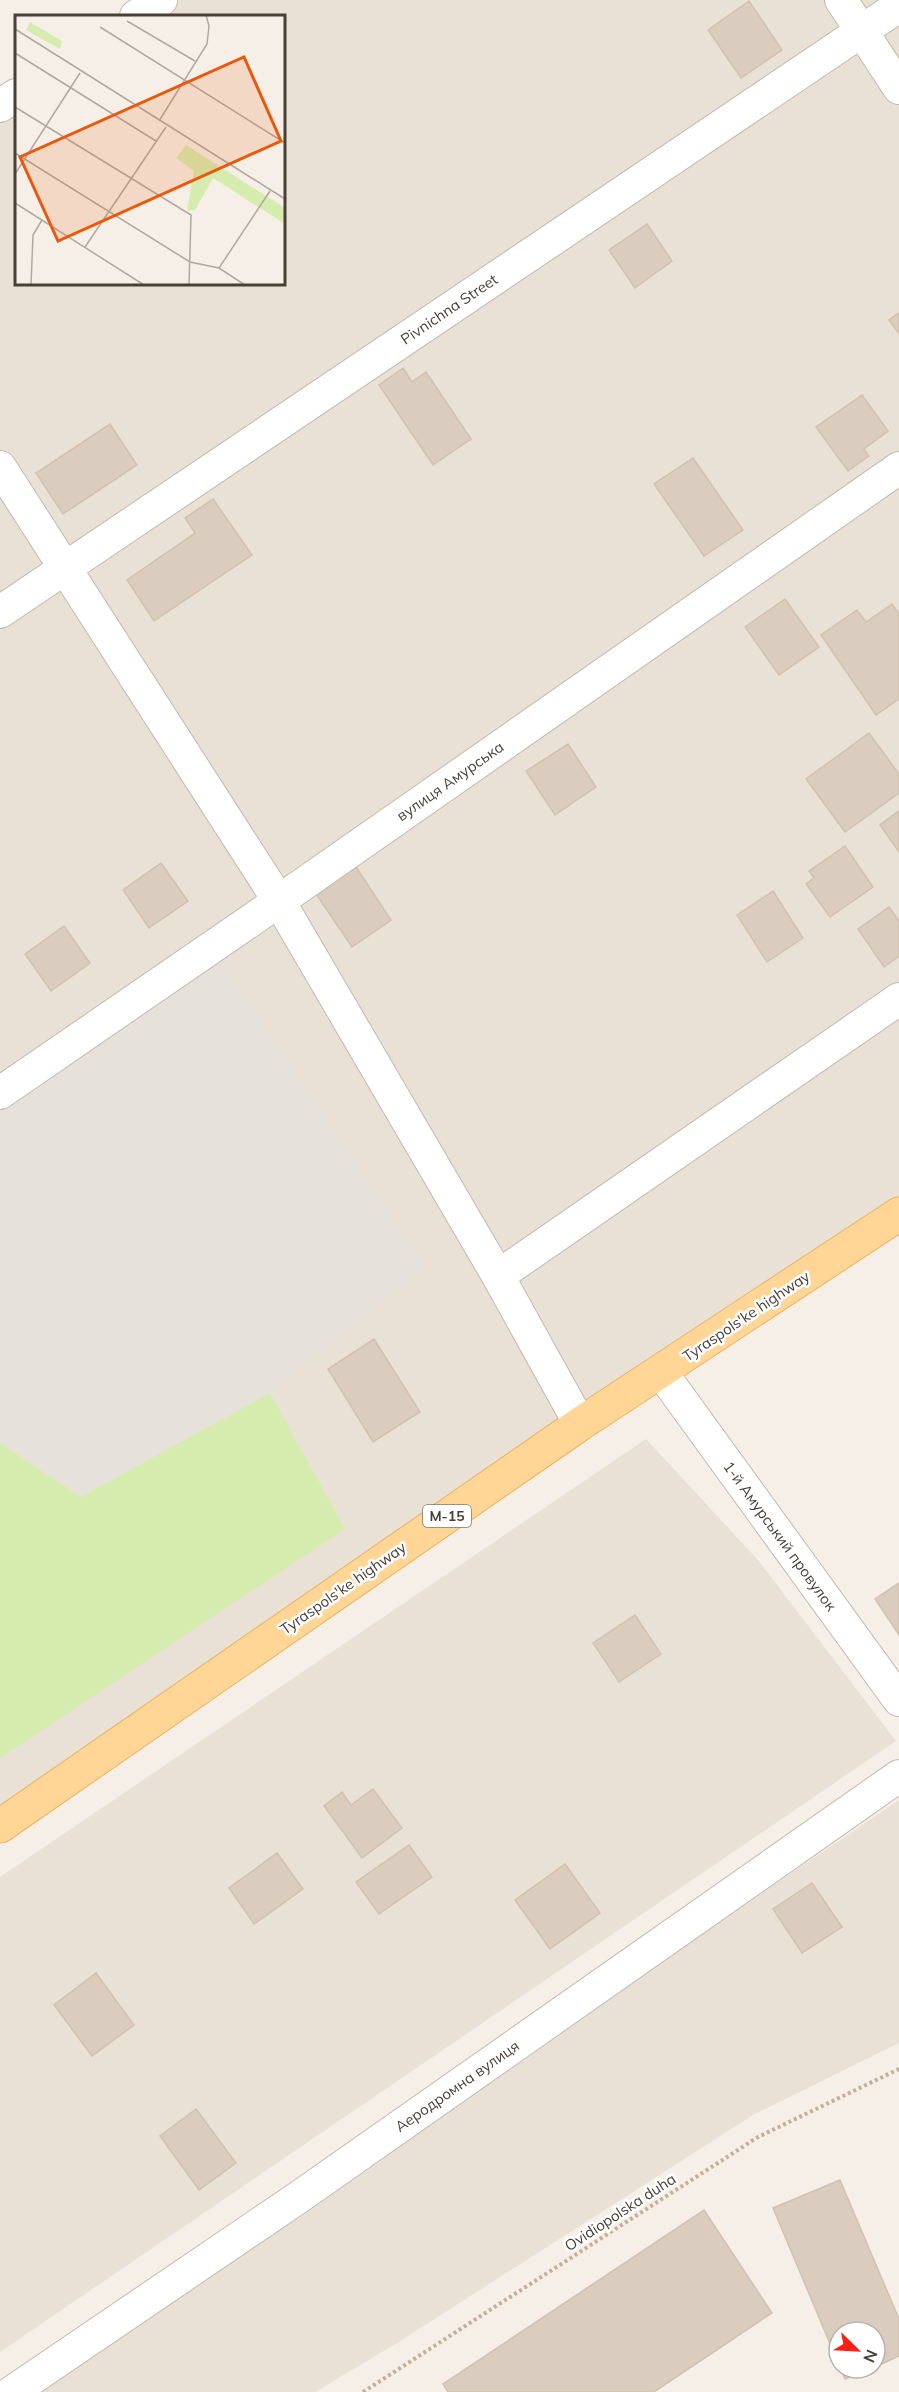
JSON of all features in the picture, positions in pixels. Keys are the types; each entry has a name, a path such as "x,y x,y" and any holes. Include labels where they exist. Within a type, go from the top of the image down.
{"main road":[{"name":"Tyraspols'ke highway","path":"0,1826 580,1424 899,1214"}],"street":[{"path":"138,15 161,0"},
{"path":"842,0 899,88"},
{"name":"Pivnichna Street","path":"0,612 899,6"},
{"path":"0,106 15,96"},
{"path":"0,467 279,901 498,1276 580,1424"},
{"name":"вулиця Амурська","path":"0,1093 899,468"},
{"path":"498,1276 899,999"},
{"name":"1-й Амурський провулок","path":"661,1372 899,1700"},
{"name":"Аеродромна вулиця","path":"12,2392 299,2197 899,1776"}],"path":[{"name":"Ovidiopolska duha","path":"363,2392 758,2137 899,2069"}],"shaded area":[{"path":"161,0 899,0 899,1214 0,1826 0,106 15,96 15,285 285,285 285,15 138,15"},
{"path":"221,959 424,1266 270,1393 81,1497 0,1443 0,1111"},
{"path":"646,1439 758,1560 896,1741 0,2352 0,1877"},
{"path":"899,1800 899,2043 753,2115 397,2343 315,2392 27,2392"}],"green space":[{"path":"270,1393 345,1529 0,1758 0,1443 81,1497"}],"building":[{"path":"749,1 782,50 741,78 708,30"},
{"path":"647,224 672,261 635,288 609,250"},
{"path":"899,313 899,334 889,320"},
{"path":"403,368 412,382 426,372 471,439 433,465 379,385"},
{"path":"862,395 888,431 864,449 869,456 848,471 816,427"},
{"path":"110,424 137,465 63,514 36,473"},
{"path":"693,458 743,530 704,556 654,484"},
{"path":"213,499 252,555 154,621 127,580 195,533 185,518"},
{"path":"785,599 819,647 779,675 745,627"},
{"path":"892,604 899,614 899,699 876,715 821,635 857,610 866,622"},
{"path":"869,733 899,774 899,793 845,832 806,779"},
{"path":"568,744 596,787 555,815 526,771"},
{"path":"899,811 899,852 880,825"},
{"path":"845,846 873,887 830,917 806,884 814,878 809,871"},
{"path":"161,863 188,901 149,928 123,890"},
{"path":"356,867 391,920 352,947 316,894"},
{"path":"773,891 803,938 767,962 737,915"},
{"path":"889,907 899,921 899,956 884,967 858,929"},
{"path":"64,926 90,963 51,991 25,954"},
{"path":"374,1339 420,1412 373,1442 328,1369"},
{"path":"899,1583 899,1635 875,1599"},
{"path":"635,1615 661,1654 619,1682 593,1643"},
{"path":"373,1789 402,1828 362,1858 324,1806 342,1792 351,1805"},
{"path":"409,1845 432,1877 379,1914 356,1882"},
{"path":"277,1853 303,1889 254,1924 229,1888"},
{"path":"565,1864 600,1913 550,1949 515,1900"},
{"path":"812,1883 842,1927 802,1953 773,1909"},
{"path":"96,1973 134,2025 92,2056 54,2005"},
{"path":"196,2109 236,2163 199,2190 160,2136"},
{"path":"840,2180 899,2319 899,2356 887,2362 887,2320 827,2320 827,2336 773,2208"},
{"path":"704,2210 772,2313 654,2392 448,2392 443,2384"}]}
